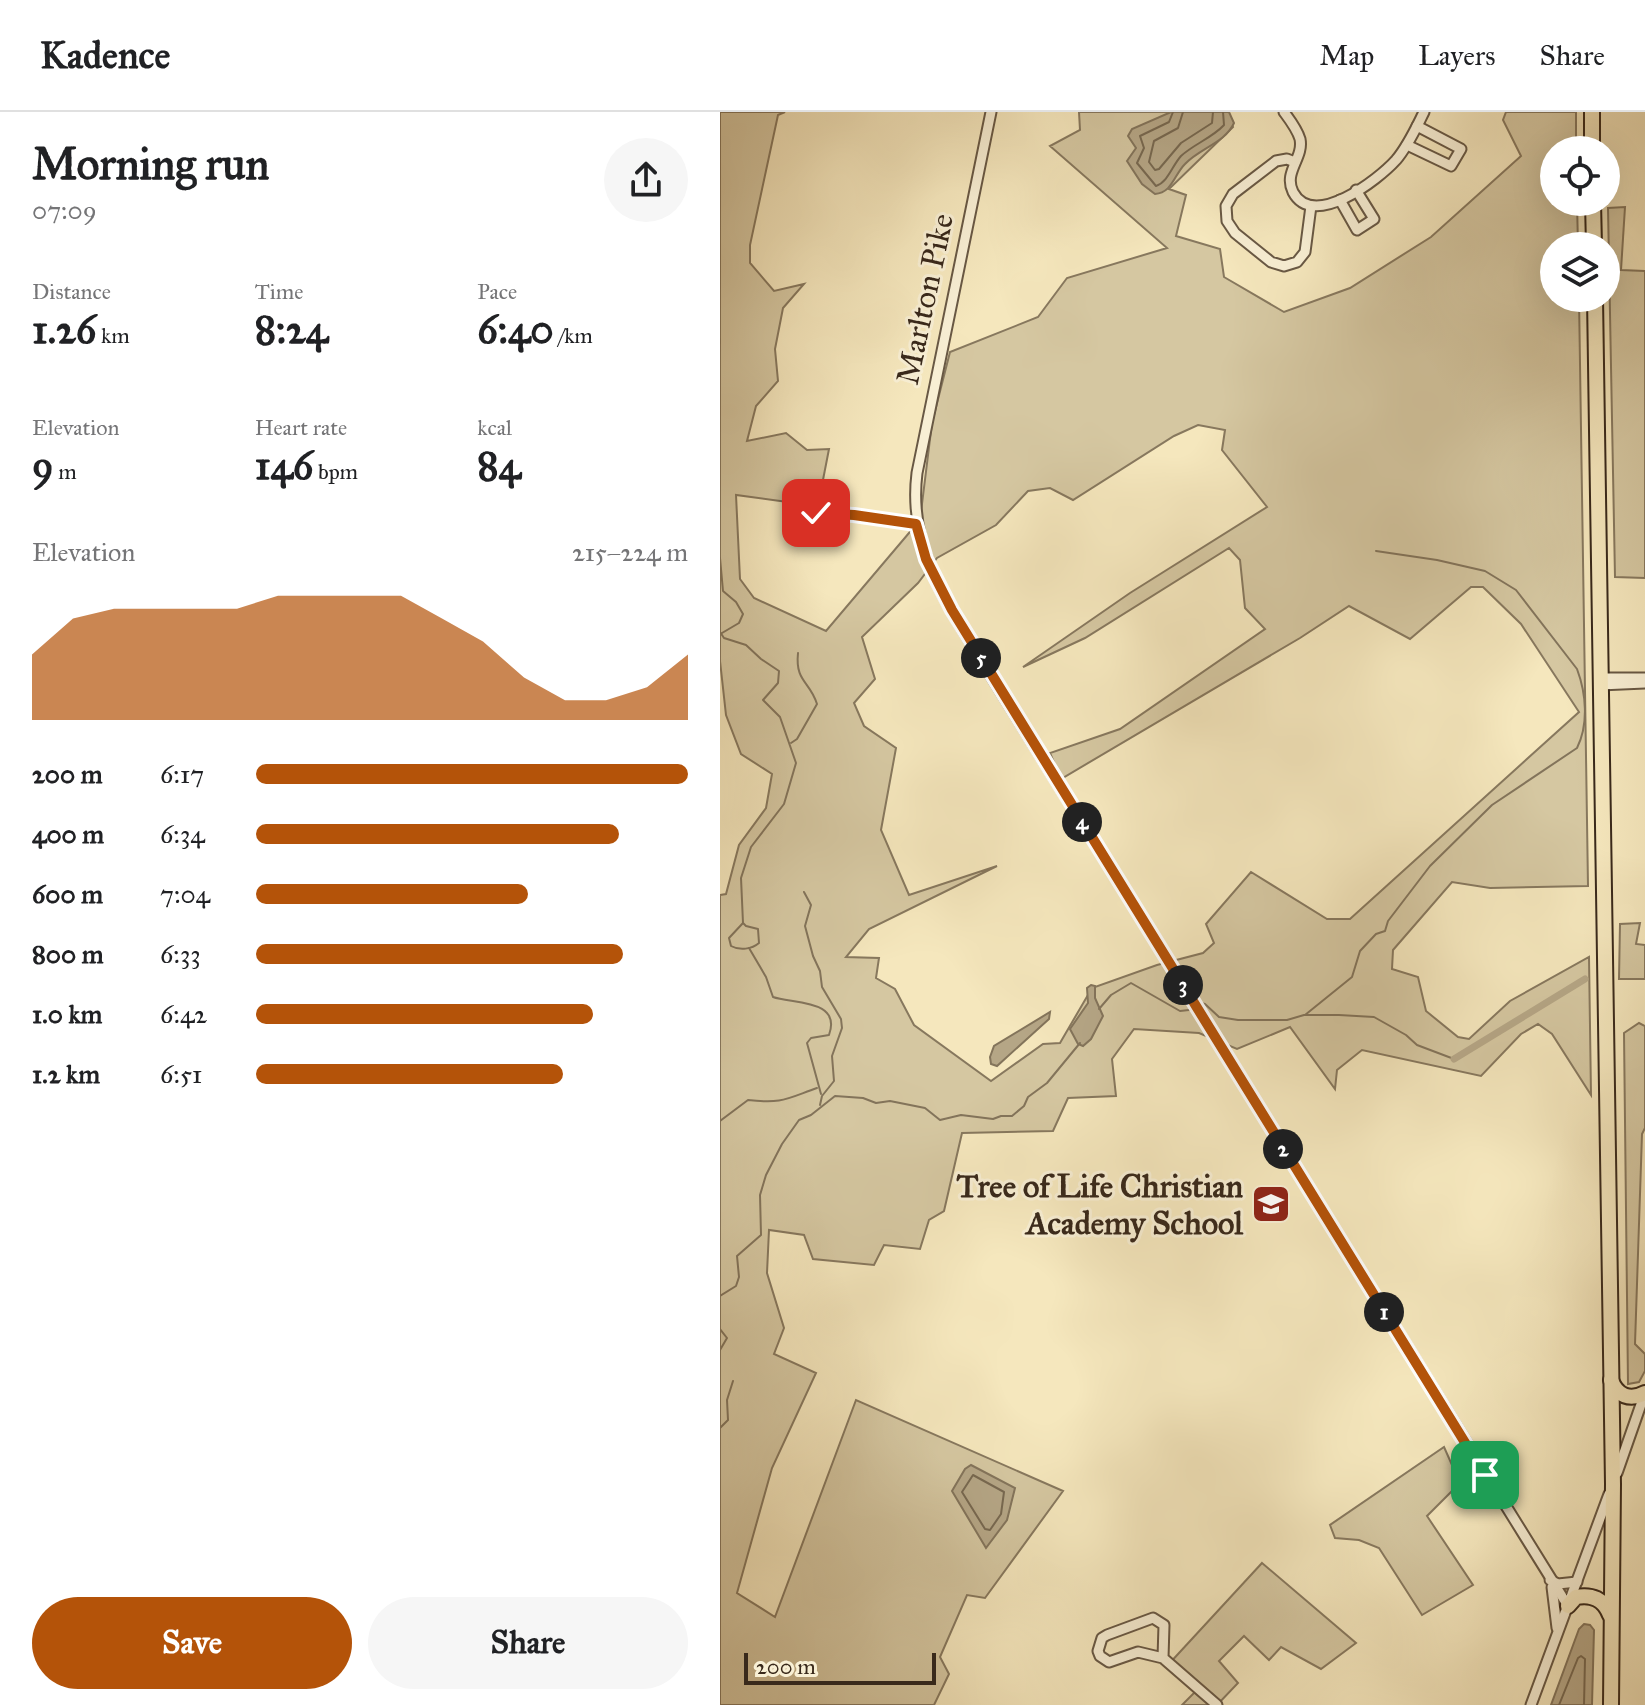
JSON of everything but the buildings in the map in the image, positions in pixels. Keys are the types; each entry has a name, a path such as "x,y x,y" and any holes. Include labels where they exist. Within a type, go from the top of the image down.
{"highway":[{"path":"1592,112 1592,136"},
{"path":"1595,312 1613,1484 1611,1705"},
{"path":"1611,1380 1624,1396 1645,1393"},
{"path":"1568,1606 1576,1597 1592,1596 1605,1605 1611,1619"}],"street":[{"name":"Marlton Pike","path":"991,112 913,497 916,524 926,559 952,610 1568,1606"},
{"path":"1284,112 1300,137 1299,152 1290,177 1293,191 1301,202 1311,206 1328,206 1340,200 1392,164 1407,145 1424,112"},
{"path":"1407,145 1451,166 1461,149 1417,126"},
{"path":"1295,162 1276,161 1233,194 1226,206 1227,221 1235,233 1271,262 1291,265 1305,252 1311,206"},
{"path":"1340,200 1357,230 1374,219 1356,190"},
{"path":"791,512 854,515 916,524"},
{"path":"1600,681 1645,680"},
{"path":"1531,1705 1641,1412 1645,1393"},
{"path":"1550,1580 1558,1584 1577,1582"},
{"path":"1550,1580 1557,1608 1556,1637"},
{"path":"1163,1658 1164,1625 1153,1618 1107,1635 1102,1638 1098,1651 1109,1662 1138,1652 1163,1658 1217,1705"}],"shaded area":[{"path":"720,112 785,112 778,115 750,245 750,263 774,291 804,284 783,308 775,349 778,381 756,406 747,441 786,433 807,450 829,449 822,485 831,508 736,495 740,579 754,598 826,631 920,520 932,423 950,352 1038,317 1067,278 1167,248 1050,146 1080,130 1079,112 1226,112 1233,127 1169,189 1186,195 1176,236 1220,249 1224,277 1284,312 1350,288 1431,237 1521,156 1503,120 1506,112 1576,112 1576,136 1540,136 1540,216 1577,216 1578,232 1540,232 1540,312 1579,312 1588,886 1490,888 1452,882 1393,950 1392,969 1418,977 1426,1011 1458,1037 1469,1039 1510,1001 1589,957 1591,1095 1552,1034 1538,1024 1521,1034 1481,1076 1362,1050 1337,1070 1335,1089 1290,1027 1237,1049 1199,1033 1134,1029 1112,1059 1116,1096 1068,1098 1053,1131 962,1133 944,1211 929,1220 920,1249 884,1245 874,1265 813,1259 804,1235 769,1230 767,1273 784,1328 774,1354 816,1373 772,1468 737,1593 775,1617 856,1400 1063,1491 985,1598 967,1595 940,1657 949,1674 934,1705 720,1705 720,895 726,894 739,845 766,808 772,774 741,754 726,715 720,661","holes":["1198,425 1225,430 1222,450 1267,507 1130,593 1023,667 1085,638 1229,548 1240,560 1245,608 1265,629 1120,729 1050,753 1061,779 1349,606 1410,639 1471,587 1483,587 1521,624 1579,712 1350,919 1327,919 1251,872 1206,924 1214,943 1203,953 1092,988 1060,1043 1043,1044 991,1081 914,1025 895,989 876,978 879,958 846,957 869,929 997,866 909,895 881,830 896,748 864,726 854,703 875,679 862,637 918,583 937,558 996,525 1028,491 1050,488 1073,500 1174,436"]},
{"path":"1620,207 1625,207 1621,270 1645,271 1645,578 1615,577 1610,312 1620,312 1620,232 1608,232 1608,216 1620,216"},
{"path":"1640,923 1636,944 1645,945 1645,979 1619,979 1620,924"},
{"path":"1639,1023 1645,1026 1645,1128 1642,1134 1635,1344 1645,1354 1645,1371 1639,1382 1628,1384 1624,1033"},
{"path":"1444,1447 1460,1483 1427,1516 1473,1585 1422,1615 1379,1548 1359,1540 1335,1538 1330,1525"},
{"path":"1262,1563 1356,1643 1321,1669 1281,1647 1269,1660 1244,1636 1219,1661 1238,1683 1217,1705 1182,1705 1195,1692 1167,1666"}],"water":[{"path":"1171,112 1229,112 1234,123 1225,136 1185,164 1165,190 1155,194 1142,184 1127,161 1136,148 1128,136 1132,129"},
{"path":"1095,986 1095,998 1103,1016 1091,1039 1083,1046 1078,1044 1070,1029 1088,1003 1087,988"},
{"path":"1050,1012 1049,1019 997,1066 991,1064 994,1046"},
{"path":"971,1465 1015,1488 1007,1520 986,1548 952,1491 965,1469"},
{"path":"1584,1624 1594,1630 1592,1705 1551,1705 1579,1629"}],"waterway":[{"path":"1305,1015 1352,977 1360,951 1376,934 1385,931 1388,921 1430,866 1492,805 1577,748 1585,719 1577,669 1516,590 1485,571 1376,551"},
{"path":"720,558 723,591 736,602 743,614 739,623 722,633"},
{"path":"720,632 724,638 746,645 779,671 778,683 763,700 780,717 796,763 784,804 751,847 741,878 743,923"},
{"path":"791,743 797,739 817,704 801,676 798,653"},
{"path":"804,892 811,905 805,926 813,956 820,971 822,987 841,1019 842,1028 832,1056 834,1081 822,1096 820,1105"},
{"path":"743,923 758,929 759,943 746,949 734,948 729,938 743,923"},
{"path":"749,948 766,977 773,997 813,1005 828,1015 831,1023 829,1035 811,1038 807,1043 821,1094"},
{"path":"1454,1059 1585,979"},
{"path":"1099,1009 1111,995 1131,983 1180,1011 1189,1010"},
{"path":"1201,1003 1219,1017 1238,1020 1287,1020 1304,1015 1374,1017 1417,1045 1454,1059"},
{"path":"720,1296 736,1286 739,1277 737,1256 761,1235 760,1195 766,1175 799,1120 811,1115 835,1096 925,1108 940,1120 961,1115 993,1119 1012,1116 1024,1106 1028,1097 1047,1083 1080,1043"},
{"path":"720,1121 748,1100 777,1101 817,1088"},
{"path":"720,1329 727,1338 720,1350"},
{"path":"720,1428 728,1420 727,1400 733,1381"}],"place":[{"name":"Tree of Life Christian Academy School","path":"1271,1204"}],"route":[{"path":"816,513 916,524 926,559 952,610 1485,1475"}]}
